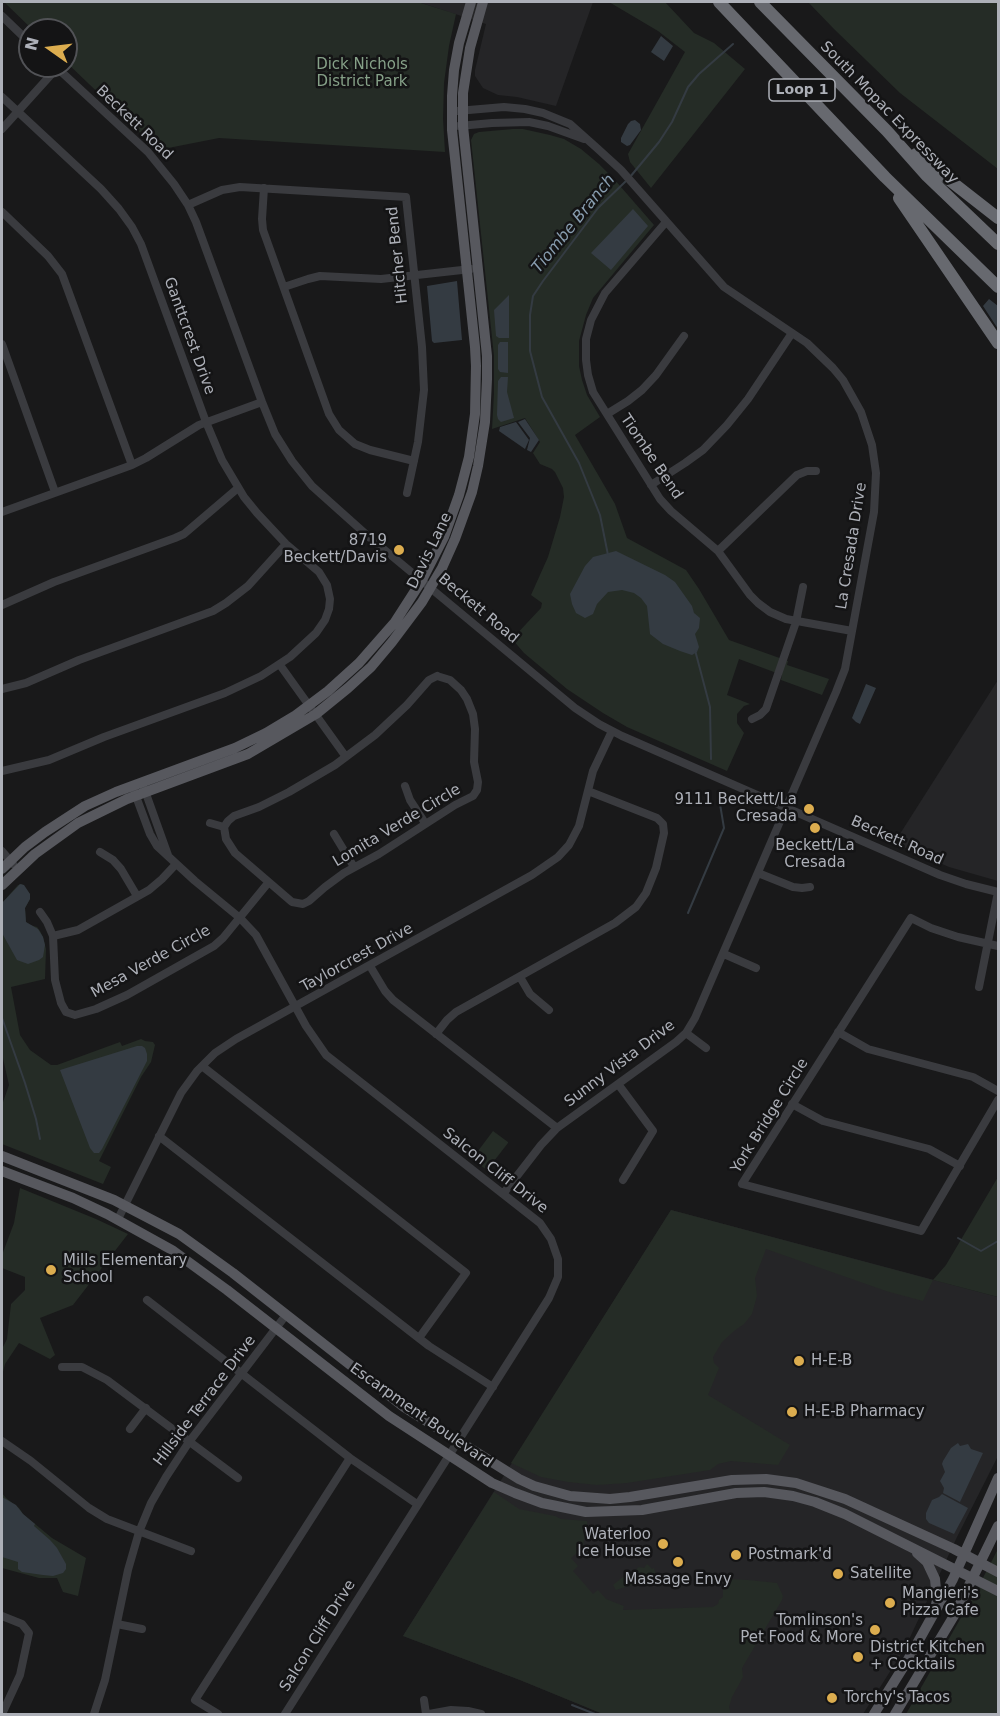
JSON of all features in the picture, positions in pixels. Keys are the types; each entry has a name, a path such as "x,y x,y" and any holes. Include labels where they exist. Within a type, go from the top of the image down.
{"highway":[{"name":"Loop 1","path":"719,2 885,177 999,287"},
{"name":"South Mopac Expressway","path":"760,2 887,131 927,176 999,244"},
{"path":"887,131 999,218"},
{"path":"885,177 999,343"}],"main road":[{"name":"Davis Lane","path":"139,789 245,743 276,727 309,705 340,681 377,643 442,568 465,513 478,466 483,441 488,379 487,356 472,269 457,126 457,111 463,93 480,2"},
{"name":"Davis Lane","path":"2,885 32,842 66,818 105,796 139,789 215,767 248,754 316,714 371,667 411,618 427,584"},
{"name":"Davis Lane","path":"2,869 14,865"},
{"name":"Escarpment Boulevard","path":"2,1156 125,1205 187,1239 382,1390 519,1479 550,1491 587,1498 610,1499 732,1480 766,1479 801,1484 845,1499 999,1572"},
{"name":"Escarpment Boulevard","path":"2,1171 73,1198 118,1219 172,1250 389,1416 492,1483 528,1499 586,1512 642,1510 736,1492 764,1492 798,1497 829,1507 999,1591"},
{"path":"874,1714 958,1570 999,1478"},
{"path":"798,1497 801,1484"},
{"path":"652,1494 654,1507"},
{"path":"895,1714 950,1623 999,1526"},
{"path":"910,1546 927,1562 935,1579 937,1600 933,1616"}],"street":[{"path":"2,16 18,31"},
{"path":"2,129 46,78"},
{"name":"Beckett Road","path":"68,78 148,152 188,204 262,402 282,446 312,486 369,537 575,708 612,731 949,878 998,892"},
{"name":"Ganttcrest Drive","path":"2,97 110,199 132,227 144,251 206,423 222,460 238,488 257,513 286,544 319,572 327,585 330,599 327,614 321,626 280,665"},
{"name":"La Cresada Drive","path":"457,111 504,107 536,112 570,124 621,170 724,287 823,357 843,380 861,412 872,445 876,473 875,500 852,632 844,669 836,692 787,807"},
{"name":"La Cresada Drive","path":"457,126 529,122 557,129 590,142"},
{"name":"Hitcher Bend","path":"188,204 230,188 406,197 424,379 421,423 407,493"},
{"path":"264,188 263,230 329,414 349,439 362,447 414,461"},
{"path":"2,212 48,256 62,274 132,465"},
{"path":"2,228 9,219"},
{"name":"Tiombe Bend","path":"666,222 605,294 591,320 586,347 588,375 594,392 660,499 718,551 758,603 775,615 796,622 852,632"},
{"path":"284,287 320,276 381,279 472,269"},
{"path":"651,485 694,456 728,425 792,333"},
{"path":"607,414 642,390 656,375 684,336"},
{"path":"2,344 56,492"},
{"path":"2,512 132,465 188,431 262,402"},
{"path":"718,551 797,475 816,471"},
{"path":"2,605 54,582 184,534 238,488"},
{"path":"2,689 18,686 79,660 213,611 248,586 286,544"},
{"path":"752,719 766,709 796,622 803,587"},
{"path":"2,771 49,760 104,737 225,693 280,665 346,757"},
{"name":"Lomita Verde Circle","path":"439,676 450,680 465,695 473,714 474,762 478,787 473,796 425,824 331,882 303,904 292,902 235,854 226,839 224,827 234,816 289,792 346,757 395,717 432,678 439,676"},
{"name":"Taylorcrest Drive","path":"118,1219 181,1092 202,1066 222,1048 553,862 564,852 576,834 596,764 612,731"},
{"path":"405,786 410,800 425,824"},
{"name":"Salcon Cliff Drive","path":"139,789 154,841 176,864 240,918 256,935 313,1037 326,1055 545,1228 556,1250 558,1270 556,1283 549,1298 285,1714"},
{"path":"436,1034 456,1012 623,918 641,901 652,880 664,833 662,821 588,791"},
{"name":"Sunny Vista Drive","path":"503,1194 557,1128 686,1033 698,1014 787,807"},
{"path":"210,823 224,827"},
{"path":"334,834 354,867"},
{"path":"2,850 14,865"},
{"path":"100,852 121,869 138,896"},
{"path":"40,912 53,936 78,930 153,888 176,864"},
{"path":"758,873 793,887 810,887"},
{"name":"Mesa Verde Circle","path":"53,936 55,980 58,993 64,1011 75,1015 96,1009 127,995 209,949 223,938 268,883"},
{"path":"980,987 998,892"},
{"name":"York Bridge Circle","path":"999,946 945,933 911,918 742,1184 921,1231 999,1100"},
{"path":"724,954 756,968"},
{"path":"370,966 393,1000 557,1128"},
{"path":"520,977 530,994 549,1010"},
{"path":"838,1032 868,1049 973,1077 999,1091"},
{"path":"686,1033 706,1048"},
{"path":"202,1066 466,1273 419,1338"},
{"path":"618,1084 653,1131 623,1180"},
{"path":"792,1104 823,1121 928,1149 960,1166"},
{"path":"159,1136 419,1338 492,1387"},
{"path":"147,1300 350,1458 417,1504"},
{"name":"Hillside Terrace Drive","path":"94,1714 105,1680 128,1570 139,1532 151,1503 165,1477 189,1442 286,1315"},
{"path":"62,1367 82,1367 107,1380 238,1478"},
{"path":"130,1429 146,1408"},
{"path":"2,1441 97,1513 116,1523 191,1551"},
{"path":"218,1714 195,1700 350,1458"},
{"path":"2,1616 22,1624 28,1633 20,1675 2,1714"},
{"path":"117,1624 142,1629"},
{"path":"424,1700 428,1714 452,1710 481,1714"}],"shaded area":[{"path":"418,2 593,2 556,106 498,95 483,88 475,76 475,70 486,24"},
{"path":"661,36 673,46 664,61 651,52"},
{"path":"635,120 640,124 641,130 627,146 621,142 621,138 628,124"},
{"path":"633,209 648,226 611,270 591,253"},
{"path":"457,281 462,340 434,343 427,286"},
{"path":"509,295 509,338 499,338 496,336 494,310"},
{"path":"989,299 998,306 998,329 983,306"},
{"path":"500,342 508,342 508,373 500,372 498,369"},
{"path":"501,377 508,377 507,392 514,418 501,422 497,415 498,381"},
{"path":"525,419 539,440 531,452 527,450 530,438 518,422"},
{"path":"516,422 529,440 525,449 499,431 500,427"},
{"path":"616,551 675,582 692,606 694,613 700,618 699,628 695,634 699,647 697,652 692,655 680,651 663,644 650,634 647,606 634,593 622,590 608,592 597,604 593,614 585,618 576,613 570,594 585,566 593,557"},
{"path":"998,680 998,881 949,867 897,844 898,837"},
{"path":"866,684 876,688 860,724 852,718"},
{"path":"20,884 24,885 30,894 25,908 26,922 38,929 45,945 43,957 28,964 17,960 2,933 2,903"},
{"path":"137,1046 145,1048 147,1061 102,1149 99,1153 94,1153 90,1148 60,1070"},
{"path":"671,1210 998,1297 998,1456 905,1648 863,1714 603,1714 403,1636"},
{"path":"958,1443 960,1446 968,1444 971,1449 983,1453 960,1502 943,1493 944,1488 940,1481 945,1472 943,1461 951,1448"},
{"path":"942,1494 968,1508 954,1534 929,1523 926,1519 926,1513 932,1500"},
{"path":"2,1497 16,1505 57,1548 66,1564 63,1573 53,1576 22,1572 18,1569 18,1562 2,1557"}],"green space":[{"name":"Dick Nichols District Park","path":"4,2 418,2 456,14 444,83 445,152 219,138 158,150 78,73 78,18 21,18"},
{"path":"609,2 665,2 694,33 714,43 745,69 651,188 630,162 628,154 685,52 658,31"},
{"path":"808,2 998,2 998,169 900,93"},
{"path":"523,129 564,139 581,149 614,179 654,225 593,298 579,341 579,366 582,380 587,395 600,417 575,435 615,504 627,538 686,570 729,640 788,661 787,665 829,679 822,695 781,680 782,675 739,659 727,695 750,704 744,706 737,714 737,723 744,733 727,771 627,727 603,713 567,689 524,653 512,639 541,608 542,603 531,595 548,557 564,497 563,488 555,472 540,464 533,453 540,442 525,418 492,429 494,356 471,140 474,134 479,132"},
{"path":"22,884 30,894 25,908 26,922 40,931 46,949 45,979 11,987 20,1035 30,1050 51,1065 57,1065 120,1042 122,1046 141,1039 153,1042 155,1045 151,1062 141,1077 99,1161 111,1167 103,1184 2,1144 2,1105 9,1085 2,1054 2,903 18,885"},
{"path":"493,1131 508,1143 487,1170 472,1159"},
{"path":"998,1177 998,1297 933,1280 946,1265"},
{"name":"Mills Elementary School","path":"20,1188 128,1234 73,1305 40,1318 55,1355 50,1359 19,1343 5,1364 2,1376 2,1349 7,1339 11,1304 25,1290 25,1277 2,1268 2,1255 14,1223"},
{"path":"671,1210 933,1280 923,1301 886,1291 766,1249 755,1278 757,1296 752,1314 744,1324 722,1342 713,1357 714,1363 719,1368 708,1395 790,1445 778,1465 731,1461 718,1464 710,1470 627,1483 597,1485 541,1477 511,1463"},
{"path":"494,1492 519,1509 561,1519 587,1521 588,1532 583,1547 571,1558 578,1566 573,1571 593,1594 598,1590 606,1599 624,1606 623,1610 713,1607 723,1597 723,1581 726,1579 777,1583 783,1596 782,1600 742,1668 743,1677 729,1707 731,1714 603,1714 403,1636"},
{"path":"2,1493 52,1538 86,1558 78,1596 63,1592 57,1578 39,1578 2,1568"},
{"path":"998,1549 998,1714 906,1714 975,1593"},
{"path":"647,1564 652,1569 654,1568 658,1583 631,1585 616,1590 613,1585 629,1572 639,1567 644,1568"}],"waterway":[{"name":"Tiombe Branch","path":"630,177 659,142 672,122 688,87 733,44"},
{"name":"Tiombe Branch","path":"608,555 600,515 579,463 542,397 530,351 530,315 533,296 543,281 598,208 626,181"},
{"name":"Tiombe Branch","path":"695,650 710,707 711,759"},
{"name":"Tiombe Branch","path":"688,913 724,828 718,792"},
{"path":"2,1018 25,1083 40,1139"},
{"path":"958,1238 981,1251 998,1241"},
{"path":"572,1705 595,1714"}],"place":[{"name":"8719 Beckett/Davis","path":"399,550"},
{"name":"9111 Beckett/La Cresada","path":"809,809"},
{"name":"Beckett/La Cresada","path":"815,828"},
{"name":"Mills Elementary School","path":"51,1270"},
{"name":"H-E-B","path":"799,1361"},
{"name":"H-E-B Pharmacy","path":"792,1412"},
{"name":"Waterloo Ice House","path":"663,1544"},
{"name":"Postmark'd","path":"736,1555"},
{"name":"Massage Envy","path":"678,1562"},
{"name":"Satellite","path":"838,1574"},
{"name":"Mangieri's Pizza Cafe","path":"890,1603"},
{"name":"Tomlinson's Pet Food & More","path":"875,1630"},
{"name":"District Kitchen + Cocktails","path":"858,1657"},
{"name":"Torchy's Tacos","path":"832,1698"}]}
